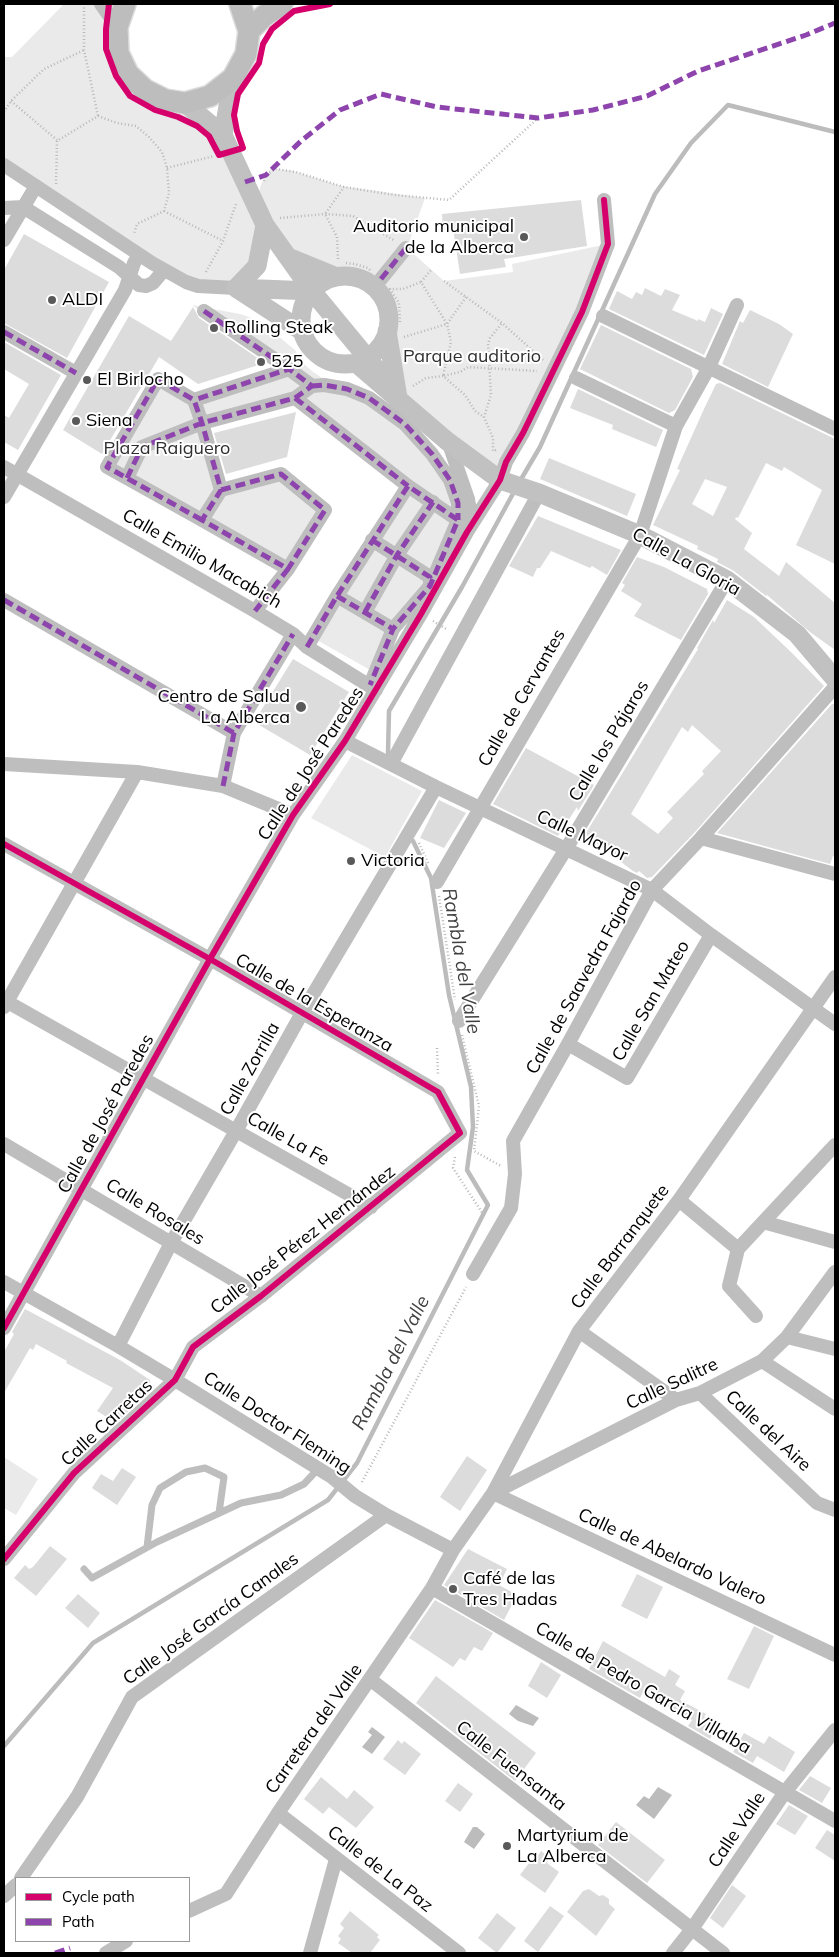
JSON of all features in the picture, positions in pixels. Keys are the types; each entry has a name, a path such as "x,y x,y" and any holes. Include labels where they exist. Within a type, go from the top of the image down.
{"main road":[{"path":"124,4 117,27 118,53 128,74 144,90 165,100 185,103 210,96 233,78"},
{"path":"219,146 233,78 246,54 249,31 240,4"},
{"path":"249,31 264,16 282,4"},
{"path":"185,103 219,146"},
{"name":"Calle La Gloria","path":"219,146 253,184 288,257 312,291 362,360 398,398 447,440 500,480 539,493 640,535 728,580 797,634 835,679"},
{"path":"236,288 257,266 272,221"},
{"path":"288,257 337,270 367,282 378,292 384,301 388,316 396,333 398,398"},
{"path":"337,270 312,291 305,301 301,316 302,331 313,351 326,360 340,364 362,360 396,333"},
{"path":"236,288 312,291"},
{"path":"236,288 302,331"}],"street":[{"path":"101,4 117,27"},
{"path":"4,165 134,251 186,282 198,286 236,288"},
{"path":"4,240 36,186"},
{"name":"Calle de José Paredes","path":"4,1328 293,814 345,741 373,688 421,614 462,526 500,480 506,462 523,433 582,312 608,244 604,200"},
{"path":"4,208 23,207 119,267 139,285 146,286 157,280 164,270"},
{"path":"381,280 406,248"},
{"path":"4,497 125,290 134,263 134,251"},
{"name":"Calle de Cervantes","path":"437,882 640,535 676,426 708,369 737,304"},
{"path":"204,311 312,386"},
{"path":"603,316 835,430"},
{"path":"4,332 76,373"},
{"path":"194,400 289,369"},
{"path":"576,378 676,426"},
{"path":"220,490 194,400 158,379 107,467 288,569"},
{"path":"127,478 142,447 202,423 295,398 312,386 324,385 347,389 369,398 406,424 432,454 450,480 458,503 462,526"},
{"path":"295,398 462,526"},
{"path":"373,688 393,629 430,586 470,511 468,499 447,440"},
{"name":"Calle Emilio Macabich","path":"4,467 255,611 293,634 307,647 373,688"},
{"path":"202,520 220,490 281,474 324,510 288,569 255,611"},
{"path":"307,647 372,540 408,486"},
{"path":"391,764 539,493"},
{"path":"365,612 397,555 432,502"},
{"path":"372,540 430,577 430,586"},
{"name":"Calle los Pájaros","path":"459,1021 566,849 728,580"},
{"path":"337,596 393,629"},
{"path":"4,600 234,734"},
{"path":"223,786 234,734 293,634"},
{"name":"Calle de Saavedra Fajardo","path":"473,1274 511,1208 516,1174 513,1141 652,890 701,838 835,687"},
{"name":"Calle Mayor","path":"345,741 479,808 652,890 711,936 835,1024"},
{"path":"4,764 137,772 223,786 293,814"},
{"path":"5,1003 137,772"},
{"name":"Calle Zorrilla","path":"118,1346 171,1243 302,1014 436,787"},
{"path":"701,838 835,874"},
{"name":"Calle de la Esperanza","path":"4,844 210,959 438,1092"},
{"name":"Calle San Mateo","path":"568,1044 627,1078 711,936"},
{"name":"Calle Barranquete","path":"453,1550 494,1493 579,1331 680,1200 835,977"},
{"name":"Calle La Fe","path":"5,1003 143,1078 371,1207"},
{"path":"438,1092 460,1133"},
{"name":"Calle José Pérez Hernández","path":"175,1380 193,1347 260,1296 460,1133"},
{"name":"Calle Rosales","path":"4,1144 260,1296"},
{"path":"756,1316 729,1286 738,1249 835,1145"},
{"path":"680,1200 738,1249"},
{"path":"763,1222 835,1242"},
{"name":"Calle Salitre","path":"494,1493 676,1400 700,1393 762,1361 787,1337 835,1272"},
{"name":"Calle Doctor Fleming","path":"4,1282 175,1380 332,1477 355,1496 386,1515 453,1550"},
{"path":"579,1331 676,1400"},
{"path":"787,1337 835,1349"},
{"path":"762,1361 835,1408"},
{"name":"Calle Carretas","path":"4,1559 74,1473 175,1380"},
{"name":"Calle del Aire","path":"700,1393 817,1503 835,1510"},
{"name":"Calle de Abelardo Valero","path":"494,1493 835,1655"},
{"name":"Calle José García Canales","path":"22,1877 77,1797 132,1698 386,1515"},
{"name":"Carretera del Valle","path":"190,1911 226,1894 278,1813 371,1680 432,1588 453,1550"},
{"name":"Calle de Pedro Garcia Villalba","path":"432,1588 835,1821"},
{"name":"Calle Fuensanta","path":"371,1680 723,1953"},
{"name":"Calle Valle","path":"673,1953 692,1929 785,1792 835,1730"},
{"name":"Calle de La Paz","path":"278,1813 458,1953"},
{"path":"310,1953 336,1859"},
{"path":"4,1896 15,1886"},
{"path":"106,1953 124,1942"}],"lane":[{"path":"147,1547 152,1505 160,1488 186,1472 205,1468 224,1477 219,1514"},
{"path":"84,1569 92,1578 147,1547 241,1503 282,1495 304,1484 318,1469"}],"path":[{"path":"84,4 84,50 98,116"},
{"path":"4,112 11,101 44,69 84,50"},
{"path":"11,101 57,141 58,180 51,196"},
{"path":"57,141 98,116"},
{"path":"98,116 117,123 136,126 162,152 167,168 169,193 164,211 138,224 134,251"},
{"path":"198,286 253,184 276,169 296,172 344,187 395,195 449,200 538,118"},
{"path":"167,168 219,146"},
{"path":"325,214 344,187"},
{"path":"164,211 223,241"},
{"path":"325,214 337,237 337,270"},
{"path":"272,221 325,214 353,216 406,248"},
{"path":"431,270 421,282 403,289 390,289 399,303 396,333 447,324 466,297"},
{"path":"444,281 502,323 544,361 542,366"},
{"path":"421,282 447,324 450,342 442,376"},
{"path":"484,417 491,395 487,357 490,338 502,323"},
{"path":"409,382 413,386 426,378 460,372 468,367 540,371 536,379"},
{"path":"442,376 465,395 475,411 484,417 493,438 493,451"},
{"path":"486,450 493,451 498,449"},
{"path":"433,621 452,632"},
{"path":"437,1048 438,1092"},
{"path":"460,1133 453,1168 483,1214"},
{"path":"355,1496 473,1274"}],"green space":[{"name":"Parque auditorio","path":"64,4 101,4 128,74 223,135 256,205 261,184 271,168 293,171 341,186 425,198 407,248 444,281 513,272 512,264 608,244 500,480 398,398 387,331 388,316 384,301 378,292 367,282 352,277 337,277 288,257 265,225 257,266 236,288 198,286 4,165 4,57 12,57"},
{"name":"Plaza Raiguero","path":"192,305 240,314 260,321 295,350 303,363 313,372 327,381 372,394 454,478 461,539 372,671 315,639 404,489 293,404 208,428 226,487 282,473 327,508 290,572 105,467 158,373 196,397 282,369"},
{"path":"352,755 422,791 385,857 311,818"},
{"path":"4,1457 38,1479 16,1515 4,1508"}],"shaded area":[{"path":"516,1705 539,1718 533,1726 518,1721 509,1714"},
{"path":"372,1727 385,1737 372,1754 362,1747 372,1735 368,1732"},
{"path":"658,1787 672,1795 654,1819 636,1805 644,1796 649,1799"},
{"path":"473,1827 477,1827 485,1834 474,1849 464,1842"}],"building":[{"name":"Auditorio municipal de la Alberca","path":"581,200 587,246 504,259 506,267 460,274 453,228 443,230 442,214"},
{"name":"ALDI","path":"24,234 109,282 67,358 4,323 4,270"},
{"path":"645,288 661,296 665,289 680,295 672,310 698,321 698,319 705,322 711,308 723,314 704,355 609,309 617,291 632,299 636,292 642,295"},
{"path":"193,307 199,318 265,363 198,384 159,357 102,454 63,430 129,316 171,341"},
{"path":"750,310 779,324 793,334 768,387 722,364 740,321 743,323"},
{"path":"601,325 691,369 693,377 675,410 669,413 580,369"},
{"path":"4,342 61,375 18,450 4,442 4,415 9,418 29,384 4,369"},
{"path":"720,383 835,439 835,564 796,545 822,490 784,467 782,471 766,463 738,518 736,517 735,519 752,533 744,549 779,576 786,562 835,603 835,650 810,632 767,595 734,571 717,562 718,559 697,549 698,546 653,525 680,470 677,469 716,384","holes":["705,479 727,487 713,516 692,504"]},
{"path":"578,389 663,430 656,447 612,429 613,425 570,408"},
{"path":"296,412 287,457 226,474 214,433"},
{"path":"549,458 636,494 627,516 540,479"},
{"path":"538,516 621,550 607,575 592,566 590,568 551,551 540,568 537,568 533,577 509,566"},
{"path":"637,557 664,567 707,589 708,594 681,640 634,616 642,604 621,591 625,585 622,583"},
{"path":"727,600 754,617 824,686 695,832 652,877 647,878 639,871 637,873 633,871 587,836 586,833 698,649 713,620 714,623","holes":["692,725 721,751 702,771 704,774 667,812 673,818 658,834 631,814 682,727 688,732"]},
{"name":"Centro de Salud La Alberca","path":"293,659 349,692 310,755 254,722"},
{"path":"832,704 835,704 835,855 830,864 717,833"},
{"path":"526,748 594,785 578,811 577,807 558,836 493,804"},
{"path":"439,800 466,813 444,848 420,838"},
{"path":"25,1309 120,1360 150,1380 151,1390 116,1423 97,1411 113,1388 66,1363 67,1361 36,1344 33,1350 30,1348 4,1393 4,1352 14,1334 12,1332"},
{"path":"467,1456 487,1470 460,1511 440,1497"},
{"path":"122,1468 136,1477 117,1505 92,1488 101,1474 113,1481"},
{"path":"50,1546 67,1559 36,1596 14,1578 25,1565 29,1569 33,1567"},
{"path":"468,1549 507,1569 499,1585 517,1595 504,1620 444,1585"},
{"path":"637,1574 663,1587 647,1619 621,1606"},
{"path":"78,1594 100,1613 88,1628 65,1608"},
{"path":"435,1600 493,1633 482,1651 474,1647 465,1661 460,1658 453,1667 409,1638"},
{"path":"754,1626 774,1636 749,1689 727,1679"},
{"path":"603,1641 665,1677 669,1669 680,1676 675,1685 685,1691 680,1700 706,1714 704,1717 718,1725 710,1739 688,1726 692,1720 643,1692 640,1698 589,1669"},
{"path":"541,1662 561,1675 547,1698 528,1686"},
{"path":"436,1676 536,1753 515,1781 416,1703"},
{"path":"744,1733 764,1744 769,1736 795,1752 784,1772 757,1756 753,1763 733,1752"},
{"path":"398,1740 402,1744 404,1741 421,1754 405,1775 383,1759"},
{"path":"810,1776 831,1788 822,1803 799,1790"},
{"path":"321,1777 347,1799 354,1790 374,1807 356,1828 329,1807 323,1814 304,1799"},
{"path":"458,1783 473,1794 460,1812 445,1801"},
{"path":"789,1805 808,1816 795,1835 776,1824"},
{"path":"616,1822 665,1860 647,1883 598,1845"},
{"path":"827,1830 835,1835 835,1861 815,1848"},
{"path":"541,1851 550,1858 547,1863 559,1872 545,1893 520,1875 529,1863 532,1864"},
{"path":"732,1885 746,1896 723,1928 710,1918"},
{"path":"589,1889 599,1896 603,1895 609,1899 609,1904 615,1909 596,1936 567,1912 583,1891"},
{"path":"550,1906 564,1916 538,1952 524,1941"},
{"path":"350,1911 379,1935 377,1937 380,1940 370,1953 352,1953 338,1943 341,1939 338,1936 344,1928 340,1924"},
{"path":"497,1913 516,1928 497,1953 478,1938"}],"waterway":[{"name":"Rambla del Valle","path":"520,481 540,447 655,194 691,143 728,105 835,132"},
{"name":"Rambla del Valle","path":"388,753 389,711 462,587 515,490"},
{"name":"Rambla del Valle","path":"4,1746 93,1643 328,1500 357,1463 488,1205 467,1170 473,1127 471,1087 449,995 431,878 413,841"}],"marked path":[{"path":"245,182 266,175 301,141 340,110 381,94 437,107 538,118 593,110 647,96 698,71 806,35 835,23"},
{"path":"381,279 406,248"},
{"path":"204,311 289,369"},
{"path":"4,332 76,373"},
{"path":"127,478 142,447 202,423 295,398 312,386 289,369 194,400"},
{"path":"202,520 107,467 158,379 194,400 202,423 221,490 202,520 288,569 255,611"},
{"path":"312,386 324,385 347,389 369,398 405,424 432,454 450,480 458,503 458,520"},
{"path":"295,398 408,486"},
{"path":"221,490 281,474 325,510 288,569"},
{"path":"307,647 337,596 408,486 458,520 430,586 393,629 370,685"},
{"path":"365,612 397,555 433,502"},
{"path":"372,540 430,577 430,586"},
{"path":"337,596 393,629"},
{"path":"4,600 234,733"},
{"path":"223,786 234,733 293,634"},
{"path":"55,1953 70,1948"}],"cycle path":[{"path":"109,4 106,49 116,76 130,96 155,110 178,117 197,126 209,136 219,155 243,148 234,115 238,94 259,63 263,44 272,29 294,11 330,4"},
{"path":"4,1328 210,959 293,815 345,741 421,614 467,532 500,480 506,462 523,433 582,312 608,244 604,200"},
{"path":"4,844 210,959 438,1092 460,1133 261,1296 193,1347 175,1380 74,1473 4,1559"}],"place":[{"name":"Auditorio municipal de la Alberca","path":"524,237"},
{"name":"ALDI","path":"52,300"},
{"name":"Rolling Steak","path":"214,328"},
{"name":"525","path":"261,362"},
{"name":"El Birlocho","path":"87,380"},
{"name":"Siena","path":"76,421"},
{"name":"Centro de Salud La Alberca","path":"301,707"},
{"name":"Victoria","path":"351,861"},
{"name":"Café de las Tres Hadas","path":"453,1589"},
{"name":"Martyrium de La Alberca","path":"507,1846"}]}
